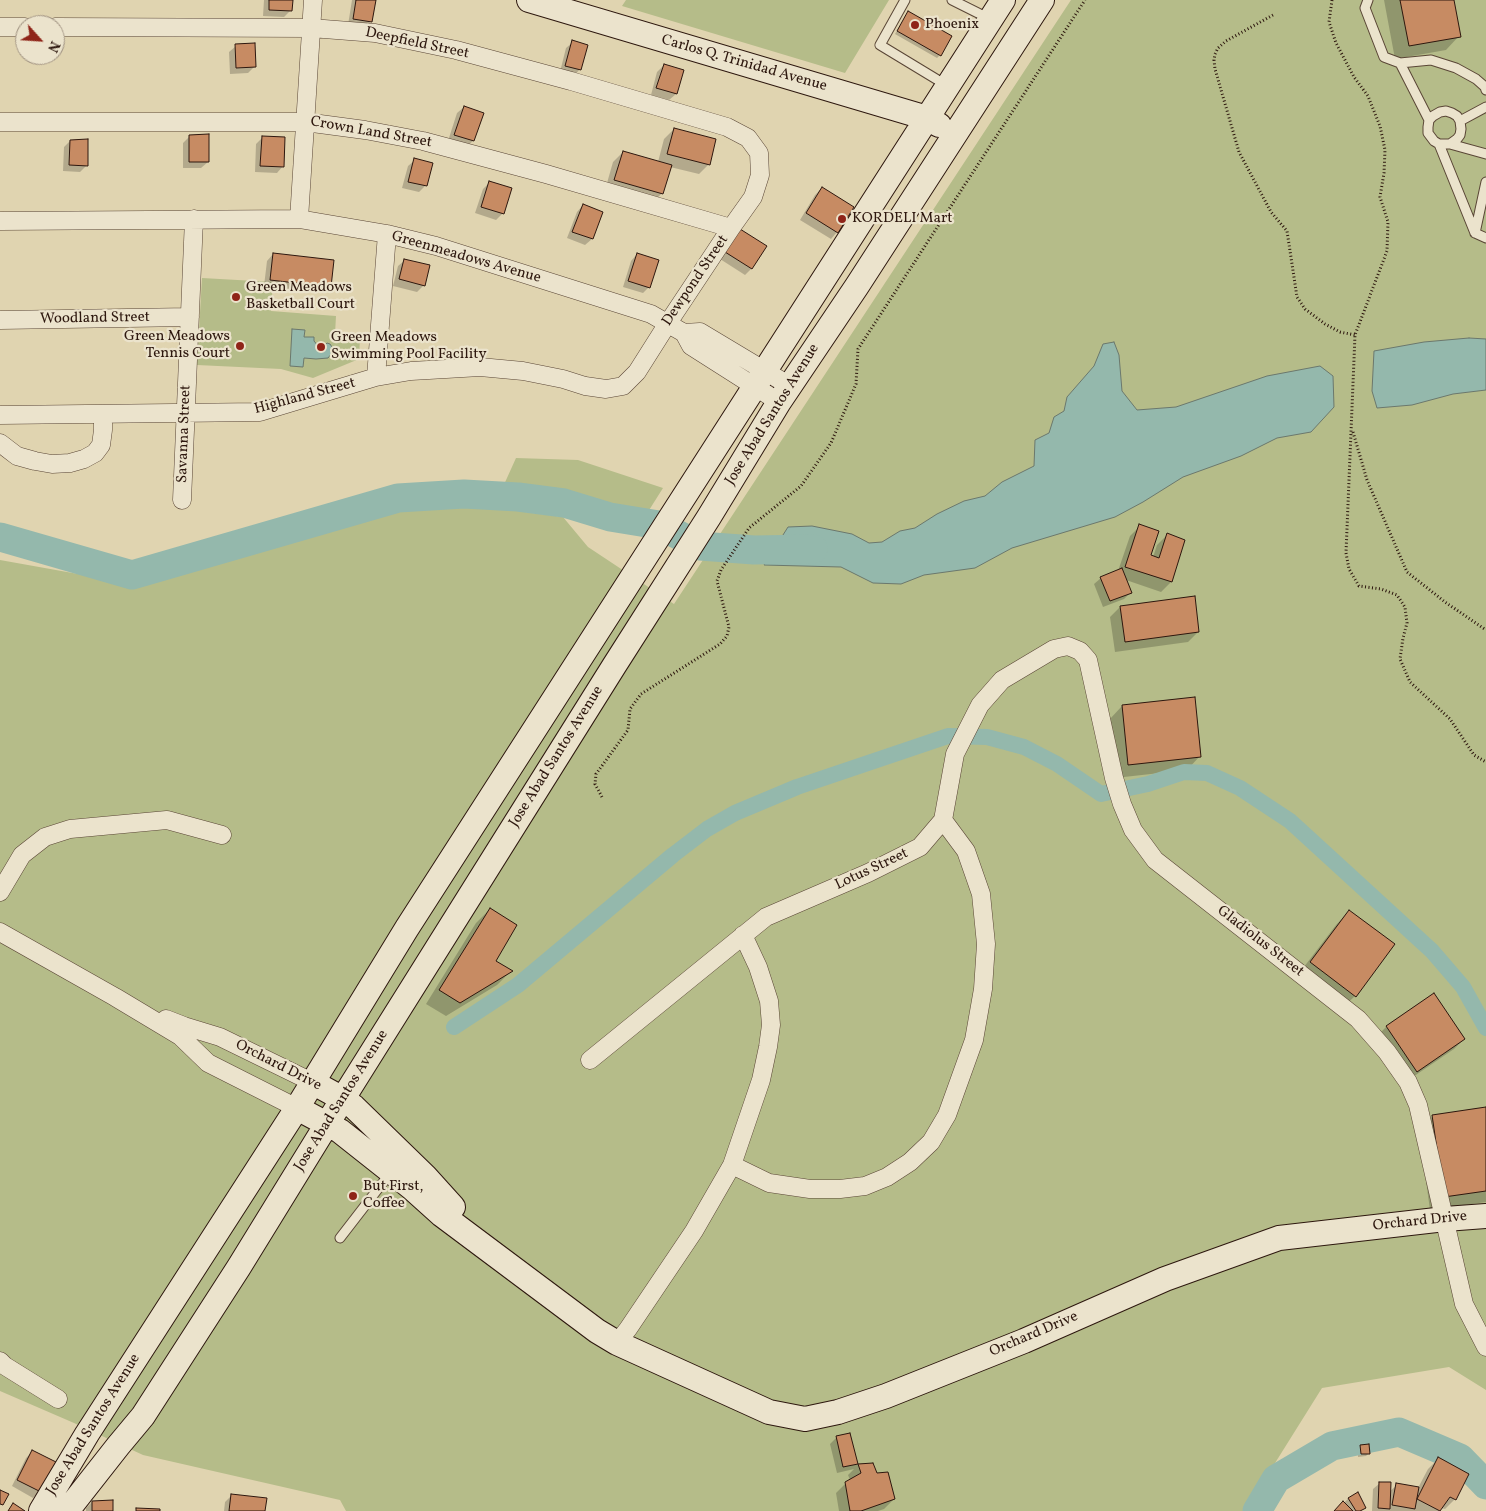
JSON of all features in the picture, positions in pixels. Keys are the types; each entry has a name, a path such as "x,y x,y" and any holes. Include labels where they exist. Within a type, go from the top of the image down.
{"main road":[{"name":"Carlos Q. Trinidad Avenue","path":"529,0 927,118 955,135"},
{"name":"Jose Abad Santos Avenue","path":"67,1511 143,1416 239,1267 709,517 784,394 1042,0"},
{"name":"Jose Abad Santos Avenue","path":"41,1511 87,1434 297,1108 407,928 997,10"},
{"name":"Orchard Drive","path":"312,1082 343,1099 354,1108 425,1176 450,1204 597,1331"},
{"name":"Orchard Drive","path":"297,1108 340,1131 412,1188 442,1215 597,1331 617,1343 769,1412 805,1419 838,1412 886,1396 1024,1341 1164,1280 1278,1238 1445,1218 1486,1216"}],"street":[{"path":"298,219 313,0"},
{"path":"0,27 15,27"},
{"name":"Deepfield Street","path":"65,27 311,28 375,33 456,50 727,127 748,138 759,153"},
{"name":"Crown Land Street","path":"0,122 305,122 365,130 422,140 731,228"},
{"name":"Dewpond Street","path":"606,389 623,386 637,372 753,197 760,175 759,153"},
{"name":"Savanna Street","path":"182,500 194,219"},
{"name":"Greenmeadows Avenue","path":"0,220 298,219 387,234 436,246 651,314 684,333 700,332 759,379 784,394"},
{"path":"376,377 387,234"},
{"name":"Woodland Street","path":"0,320 190,317"},
{"name":"Highland Street","path":"0,415 260,412 376,377 411,371 480,367 523,371 563,379 585,386 606,389"},
{"path":"0,444 17,456 35,462 52,464 84,460 95,453 101,445 103,414"},
{"name":"Gladiolus Street","path":"943,820 954,754 980,705 1002,680 1054,649 1068,646 1080,651 1088,660 1114,778 1122,804 1133,830 1155,860 1358,1019 1387,1052 1408,1082 1418,1105 1464,1304 1486,1347"},
{"path":"0,892 22,855 45,837 70,829 167,820 222,835"},
{"path":"732,1164 770,1183 810,1189 840,1189 864,1186 887,1177 910,1162 931,1142 947,1115 974,1040 983,989 986,944 981,894 966,851 943,820"},
{"name":"Lotus Street","path":"590,1060 766,917 868,873 920,847 943,820"},
{"name":"Orchard Drive","path":"0,932 180,1036 208,1063 297,1108"},
{"path":"617,1343 694,1231 732,1164 761,1080 771,1025 769,1001 758,967 743,936"},
{"name":"Orchard Drive","path":"115,997 184,1026 220,1036 312,1082"},
{"path":"0,1362 58,1399"}],"lane":[{"path":"905,0 880,45 947,86"},
{"path":"952,0 997,10"},
{"path":"1368,0 1366,8 1384,57 1400,63 1431,60 1456,68 1476,79 1486,90"},
{"path":"1400,63 1429,120 1428,133 1439,144 1475,233 1486,238"},
{"path":"1460,121 1486,107"},
{"path":"1429,120 1440,112 1446,111 1457,116 1462,129 1457,139 1450,144"},
{"path":"1439,144 1450,144 1486,154"},
{"path":"1475,233 1486,182"},
{"path":"340,1238 392,1172"}],"path":[{"path":"602,797 595,784 596,774 628,730 630,709 641,694 720,644 727,636 729,627 717,580 721,570 750,528 801,486 831,443 856,384 858,349 1085,0"},
{"path":"1332,0 1329,22 1336,43 1354,77 1368,96 1380,126 1385,150 1380,197 1388,222 1386,251 1355,335 1346,553 1349,569 1359,586 1381,589 1397,595 1406,607 1407,624 1400,659 1410,682 1450,719 1474,755 1486,762"},
{"path":"1273,15 1226,41 1215,54 1215,69 1239,152 1271,212 1287,231 1297,298 1306,309 1325,324 1340,332 1355,335"},
{"path":"1352,429 1367,480 1407,572 1445,602 1486,630"}],"green space":[{"path":"626,0 889,0 845,73 622,6"},
{"path":"1071,0 1486,0 1486,1390 1449,1367 1322,1388 1245,1511 346,1511 340,1500 143,1455 0,1391 0,560 134,584 405,510 488,507 563,517 588,547 674,604"},
{"path":"202,278 273,282 271,311 336,316 335,334 360,336 359,359 313,378 281,369 197,365"},
{"path":"516,458 578,460 663,488 646,515 502,489"}],"water":[{"path":"292,329 305,330 304,337 314,337 314,341 319,347 327,343 330,344 332,353 328,358 304,358 303,367 290,366"},
{"path":"1469,338 1486,339 1486,390 1453,394 1412,405 1377,408 1372,391 1374,351 1424,342"},
{"path":"1114,342 1119,355 1122,391 1137,410 1176,407 1267,376 1320,366 1333,376 1334,407 1311,432 1277,438 1241,456 1183,477 1115,517 1012,548 975,568 924,575 901,584 873,583 841,567 764,565 788,527 812,526 852,534 869,543 882,542 900,531 915,528 937,514 964,501 985,496 1002,482 1034,466 1035,440 1049,433 1054,417 1064,411 1067,397 1094,366 1103,344"}],"building":[{"path":"269,0 293,0 292,11 269,10"},
{"path":"356,0 376,0 372,22 353,19"},
{"path":"1400,0 1454,0 1461,37 1409,46"},
{"path":"908,11 952,36 941,56 897,31"},
{"path":"572,40 588,45 581,70 565,66"},
{"path":"255,43 256,67 236,68 235,44"},
{"path":"664,64 684,70 677,94 656,88"},
{"path":"464,106 484,113 474,141 454,135"},
{"path":"674,128 716,139 710,165 667,154"},
{"path":"209,134 209,162 189,162 189,135"},
{"path":"262,136 285,137 284,167 260,166"},
{"path":"88,139 88,166 69,165 70,140"},
{"path":"623,151 672,165 663,194 614,180"},
{"path":"414,158 433,163 427,186 408,182"},
{"path":"489,181 512,188 504,214 481,207"},
{"path":"822,187 854,207 838,233 806,213"},
{"path":"583,204 603,212 593,239 572,232"},
{"path":"740,229 767,246 752,269 725,252"},
{"path":"273,253 334,260 331,287 270,280"},
{"path":"637,253 659,260 650,288 628,281"},
{"path":"404,259 430,265 425,286 399,279"},
{"path":"1139,524 1159,531 1151,555 1159,558 1167,533 1185,540 1172,582 1125,567"},
{"path":"1122,568 1132,593 1110,601 1100,577"},
{"path":"1195,596 1199,632 1125,642 1120,606"},
{"path":"1195,697 1201,757 1128,765 1122,705"},
{"path":"490,908 517,925 496,961 513,971 460,1003 439,990"},
{"path":"1349,910 1395,944 1356,997 1310,962"},
{"path":"1434,993 1465,1039 1417,1072 1386,1026"},
{"path":"1486,1107 1486,1191 1444,1197 1432,1115"},
{"path":"850,1433 858,1464 843,1467 836,1436"},
{"path":"1369,1444 1370,1454 1361,1454 1360,1445"},
{"path":"32,1450 56,1462 41,1492 17,1480"},
{"path":"1438,1457 1469,1474 1456,1500 1450,1497 1440,1511 1417,1499"},
{"path":"873,1463 877,1473 888,1472 895,1499 861,1511 850,1511 845,1482 861,1473 858,1464"},
{"path":"1379,1482 1391,1482 1390,1509 1378,1508"},
{"path":"1396,1483 1419,1487 1415,1509 1392,1505"},
{"path":"0,1490 9,1494 3,1505 0,1504"},
{"path":"1358,1492 1366,1508 1356,1511 1348,1498"},
{"path":"231,1494 267,1498 265,1511 229,1511"},
{"path":"113,1500 113,1511 92,1511 92,1501"},
{"path":"1343,1501 1353,1511 1334,1511"},
{"path":"13,1503 25,1511 8,1511"},
{"path":"136,1508 160,1509 160,1511 136,1511"}],"waterway":[{"path":"0,537 132,575 398,498 464,494 518,497 564,503 610,517 659,525 700,546 754,550 813,549"},
{"path":"454,1027 518,985 673,855 707,829 735,813 797,787 948,736 987,737 1024,747 1057,764 1101,794 1148,784 1184,772 1207,773 1240,788 1290,821 1432,951 1463,987 1486,1028"},
{"path":"1257,1511 1276,1479 1332,1446 1399,1432 1460,1458 1486,1485"}],"place":[{"name":"Phoenix","path":"915,25"},
{"name":"KORDELI Mart","path":"842,219"},
{"name":"Green Meadows Basketball Court","path":"236,297"},
{"name":"Green Meadows Tennis Court","path":"240,346"},
{"name":"Green Meadows Swimming Pool Facility","path":"321,347"},
{"name":"But First, Coffee","path":"353,1196"}]}
